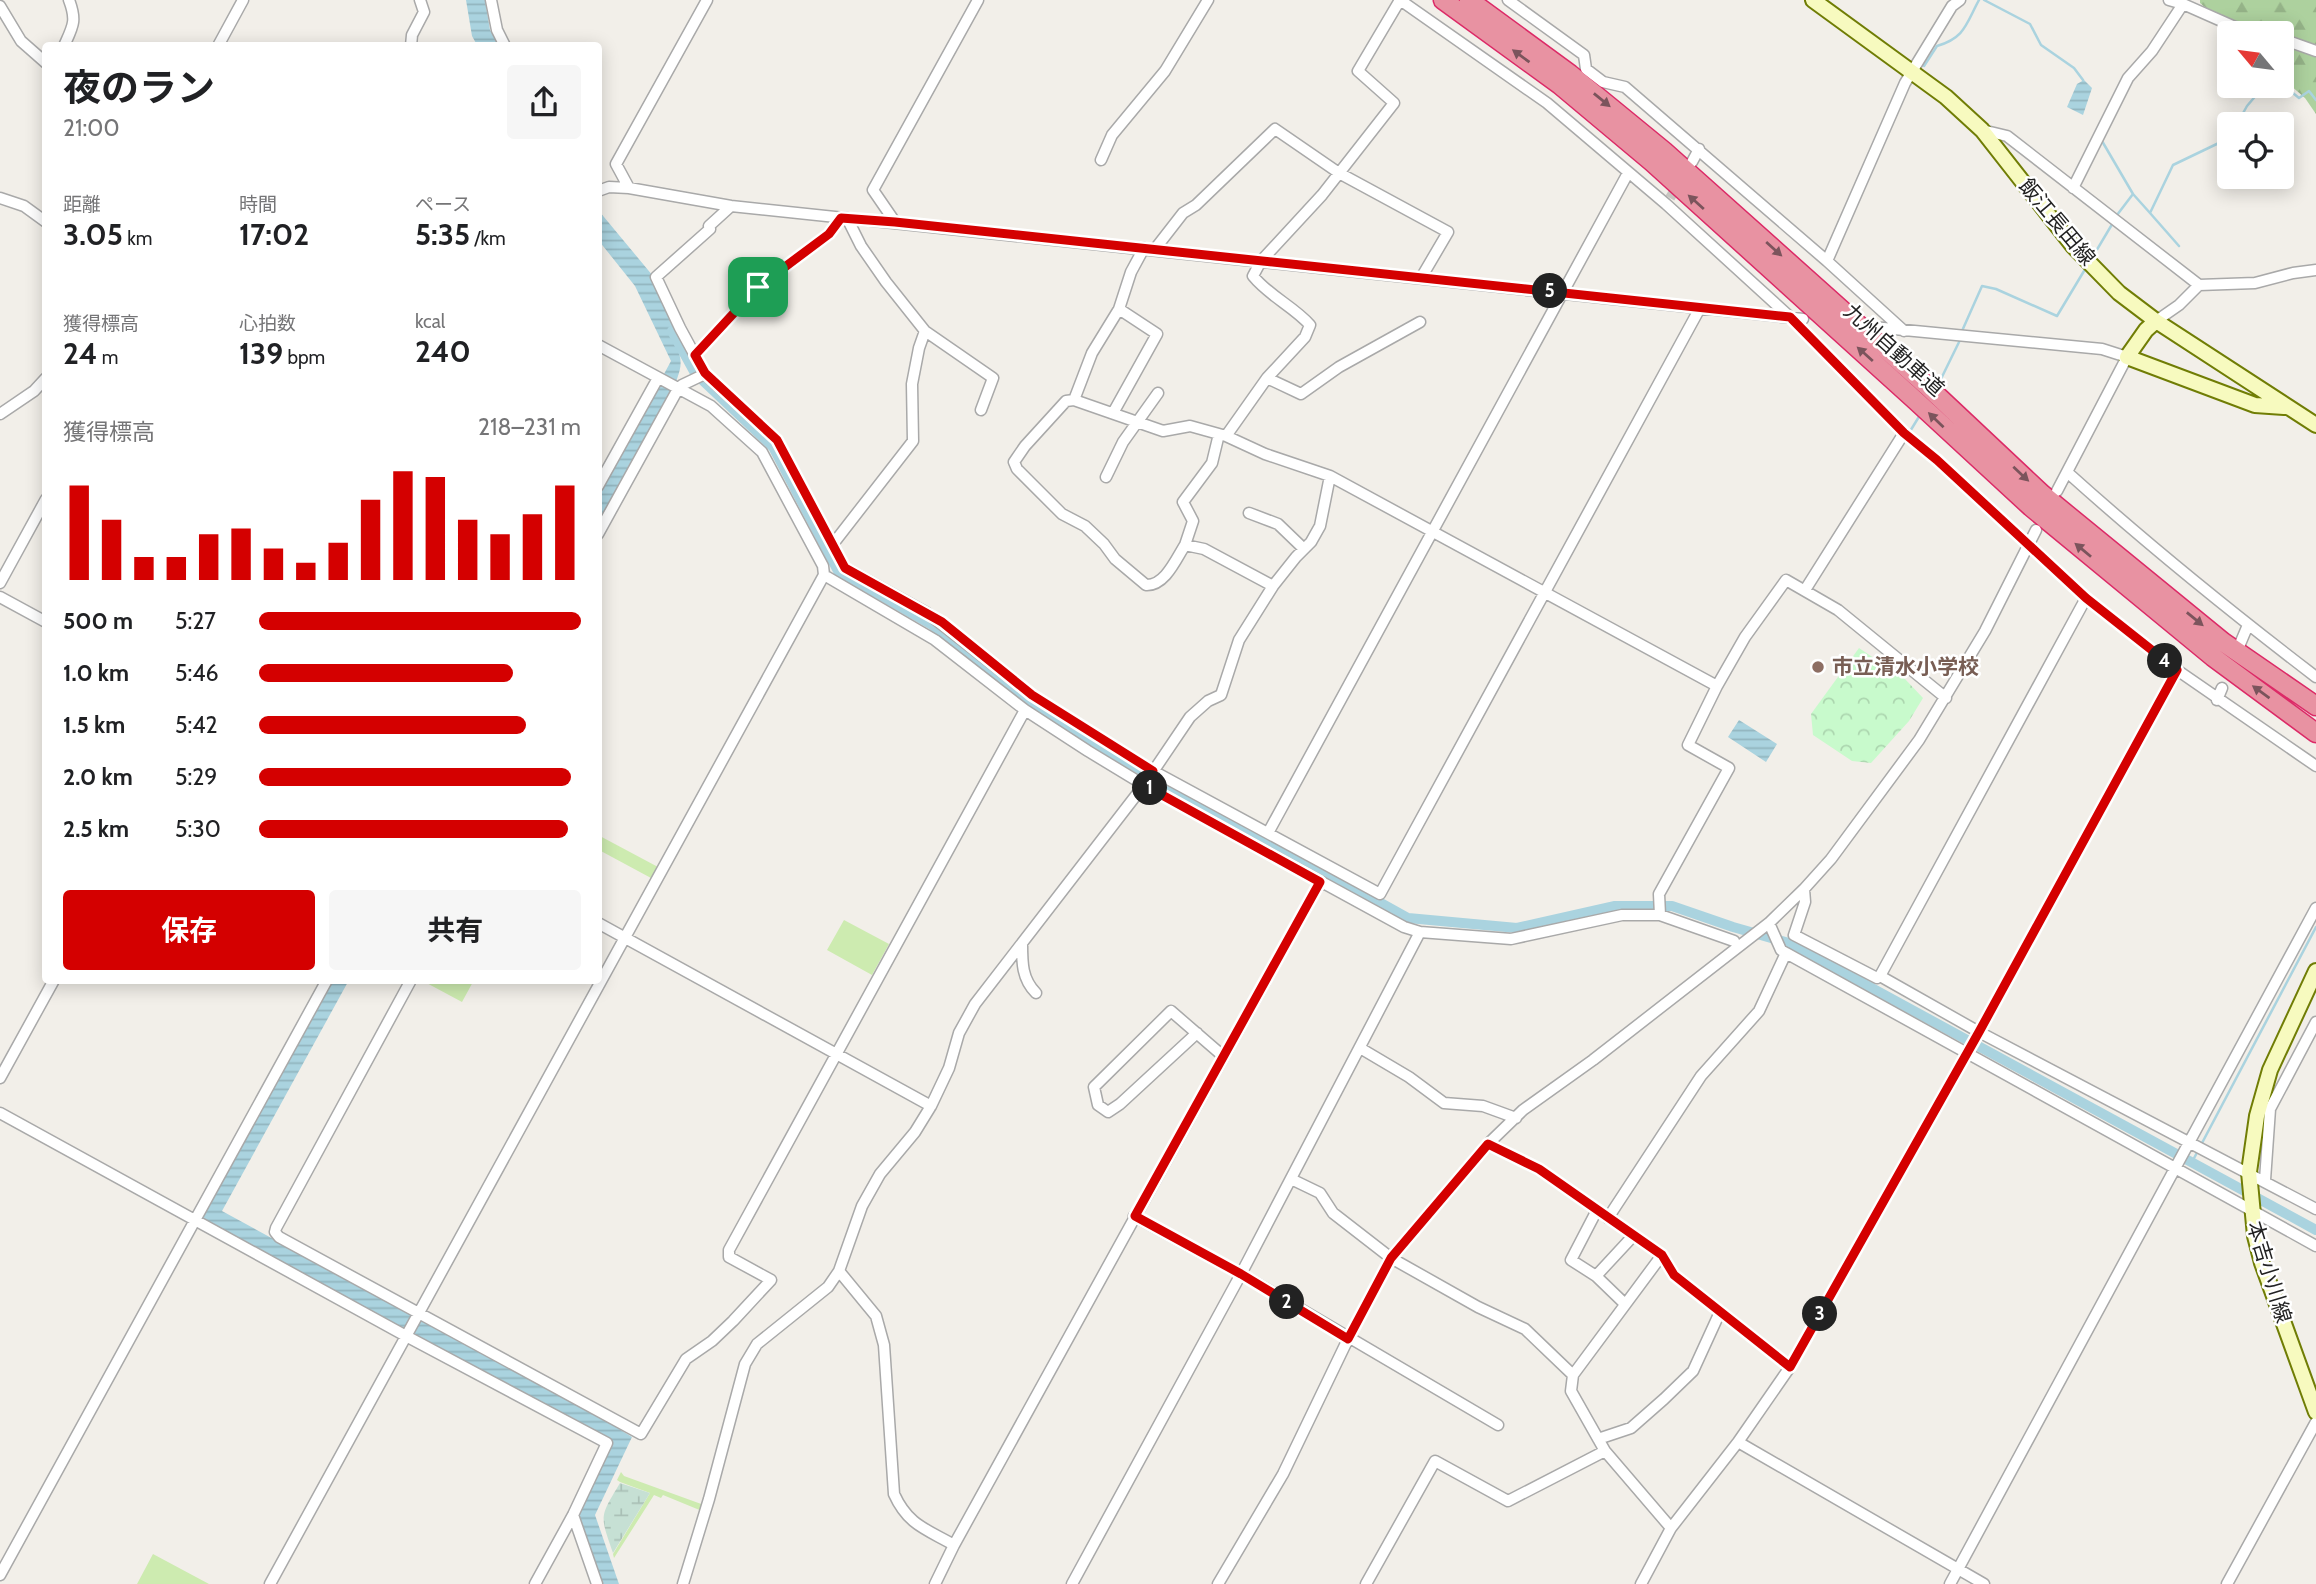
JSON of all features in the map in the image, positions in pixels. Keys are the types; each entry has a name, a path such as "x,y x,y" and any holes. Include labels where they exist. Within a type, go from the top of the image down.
{"highway":[{"name":"九州自動車道","path":"1443,0 1560,85 1921,393"},
{"name":"九州自動車道","path":"1469,0 1570,74 1664,151 1964,434 2031,507 2202,648 2316,733"},
{"name":"九州自動車道","path":"1964,434 2223,642 2316,705"}],"main road":[{"name":"飯江長田線","path":"1813,0 1946,97 1982,130 2074,246 2119,293 2156,321 2316,425"},
{"path":"2156,321 2146,330 2127,357 2255,405 2285,407"},
{"name":"本吉小川線","path":"2316,971 2270,1070 2256,1116 2249,1172 2251,1210 2262,1263 2316,1412"}],"street":[{"path":"66,42 75,16 69,0"},
{"path":"220,42 243,0"},
{"path":"411,42 412,35 424,12 420,0"},
{"path":"491,0 497,30 503,42"},
{"path":"629,188 616,164 707,0"},
{"path":"895,222 873,190 978,0"},
{"path":"1101,160 1112,135 1165,71 1208,0"},
{"path":"1717,686 1330,476 1265,454 1223,435 1190,426 1163,431 1074,400 1066,401 1014,462 1062,514 1085,526 1115,559 1146,585 1162,580 1185,545 1193,521 1183,502 1212,463 1223,435 1266,378 1305,337 1310,325 1253,276 1261,261 1339,173 1394,103 1358,71 1400,0 1547,103 1628,173 1668,201 1790,317 1904,433 1937,460 2086,598 2177,670 2316,766"},
{"path":"1508,0 1584,55 1586,69 1603,82 1625,87 1904,331"},
{"path":"1827,261 1910,72 1952,6 1960,0"},
{"path":"2169,0 2221,21"},
{"path":"2073,188 2128,78 2152,51 2183,4"},
{"path":"0,6 21,41 42,59"},
{"path":"2294,43 2316,51"},
{"path":"1074,400 1091,353 1119,309 1131,272 1183,213 1196,205 1275,129 1339,173 1448,232 1421,278"},
{"path":"1982,130 2007,136 2199,285 2255,283 2316,270"},
{"path":"1692,162 1699,149"},
{"path":"1268,833 1628,173"},
{"path":"602,190 609,187 629,188 731,206 1803,319"},
{"path":"0,198 24,206 42,219"},
{"path":"731,206 709,226 710,229 656,277 705,373 777,440 845,568 942,622 1032,695 1153,771 1380,894 1700,308"},
{"path":"844,218 886,282 925,331 993,379 981,410"},
{"path":"695,355 758,287 829,234 844,218"},
{"path":"2156,321 2179,305 2199,285"},
{"path":"1113,413 1157,334 1119,309"},
{"path":"1266,378 1301,394 1339,367 1420,322"},
{"path":"1873,327 2102,349 2127,357 2057,491"},
{"path":"833,544 913,441 912,384 925,331"},
{"path":"602,347 711,406 761,452 823,566 824,575 602,977"},
{"path":"602,527 678,390 705,373"},
{"path":"602,479 658,378"},
{"path":"0,414 34,391 42,382"},
{"path":"34,391 42,394"},
{"path":"1106,477 1115,456 1158,393"},
{"path":"1805,590 1904,433"},
{"path":"2067,472 2248,625 2316,677"},
{"path":"683,1584 745,1364 757,1344 828,1287 839,1271 862,1206 880,1174 915,1132 931,1106 949,1068 959,1033 975,1004 1144,785 1190,717 1208,701 1220,695 1239,640 1273,586 1311,542 1320,526 1330,476"},
{"path":"0,583 42,506"},
{"path":"1249,513 1278,524 1304,549"},
{"path":"1218,1584 1277,1485 1391,1258 1488,1144 1516,1118 1771,926 1831,859 1919,740 1946,698 2036,530"},
{"path":"1185,545 1204,549 1273,586"},
{"path":"824,575 920,631 1025,710 1144,785 1404,926 1420,932 1511,939 1622,915 1660,913 1734,941"},
{"path":"1660,913 1659,894 1729,768 1688,745 1745,637 1786,580 1838,610 1946,698"},
{"path":"0,597 42,620"},
{"path":"1880,976 2086,598"},
{"path":"2240,644 2248,625"},
{"path":"1641,1584 1671,1528 1738,1442 1790,1367 1979,1032 2177,670"},
{"path":"2217,699 2222,688"},
{"path":"409,984 275,1232 279,1237 640,1434 686,1359 726,1328 771,1280 729,1256 729,1250 1025,710"},
{"path":"935,1584 1320,882"},
{"path":"1804,889 1805,902 1794,935 1877,978 1880,976 1979,1032 2316,1209"},
{"path":"1950,1584 2316,908"},
{"path":"602,925 931,1106"},
{"path":"1771,926 1781,950 1786,953 2316,1246"},
{"path":"1072,1584 1241,1274 1420,932"},
{"path":"1022,942 1022,965 1027,984 1036,993"},
{"path":"1608,1217 1702,1076 1759,1011 1786,953"},
{"path":"0,1078 52,984"},
{"path":"0,1575 325,984"},
{"path":"270,1584 598,984"},
{"path":"1197,1033 1120,1104 1108,1112 1098,1105 1094,1087 1171,1012 1197,1033 1223,1056"},
{"path":"2265,1180 2270,1109 2316,1022"},
{"path":"1360,1048 1409,1077 1444,1102 1483,1106 1516,1118"},
{"path":"0,1113 607,1443 573,1515 535,1584"},
{"path":"1488,1144 1539,1169 1662,1255 1674,1275 1790,1367"},
{"path":"1291,1179 1320,1193 1333,1213 1391,1258 1478,1307 1525,1329 1573,1375"},
{"path":"1597,1210 1571,1260 1596,1276 1625,1304"},
{"path":"1135,1216 1241,1274 1497,1425"},
{"path":"1596,1276 1634,1235"},
{"path":"1662,1255 1573,1375 1571,1391 1605,1451 1671,1528"},
{"path":"839,1271 877,1316 880,1325 884,1345 894,1494 901,1510 912,1521 954,1545"},
{"path":"1598,1439 1631,1428 1693,1371 1720,1311"},
{"path":"2227,1584 2316,1422"},
{"path":"1738,1442 1984,1584"},
{"path":"1366,1584 1434,1461 1508,1502 1605,1451"},
{"path":"573,1515 597,1584"}],"green space":[{"path":"2200,0 2316,0 2316,114 2294,88 2294,21 2221,21 2200,3"},
{"path":"1859,648 1905,679 1923,698 1909,721 1871,763 1852,761 1813,735 1811,714"},
{"path":"602,837 658,867 651,878 602,852"},
{"path":"844,920 889,944 872,975 827,950"},
{"path":"428,984 472,984 462,1002"},
{"path":"621,1472 624,1476 704,1505 702,1511 663,1495 661,1498 654,1495 614,1558 613,1554 650,1493 617,1480"},
{"path":"620,1483 650,1493 613,1553 604,1517 608,1503"},
{"path":"153,1554 209,1584 137,1584"}],"water":[{"path":"466,0 485,0 490,30 497,42 475,42"},
{"path":"2084,80 2092,88 2083,115 2067,107 2077,84"},
{"path":"602,215 653,276 683,340 676,345 681,362 677,379 602,519 602,489 671,361 635,286 602,245"},
{"path":"1739,720 1777,744 1766,762 1728,737"},
{"path":"328,984 347,984 222,1211 593,1413 632,1437 595,1515 619,1584 602,1584 579,1514 613,1442 203,1220 202,1217"}],"waterway":[{"path":"1924,66 1937,46 1954,39 1964,29 1979,0"},
{"path":"1984,0 2030,24 2041,45 2074,68 2083,80"},
{"path":"2133,66 2142,55"},
{"path":"2294,94 2299,98 2309,91 2316,100"},
{"path":"2244,112 2254,98"},
{"path":"2103,138 2102,141 2133,194 2117,215"},
{"path":"2133,194 2150,213 2173,165 2217,144"},
{"path":"2150,213 2179,246"},
{"path":"2092,258 2114,221"},
{"path":"1962,331 1982,286 1996,289 2057,316 2087,266"},
{"path":"672,331 695,373 773,447 838,571 932,625 1027,701 1134,766 1408,918 1517,928 1615,906 1672,906 1789,943 2316,1230"},
{"path":"1938,385 1961,338"},
{"path":"1909,433 1920,415"},
{"path":"2192,1162 2316,927"}],"tunnel":[{"path":"1670,198 1679,183"}],"place":[{"name":"市立清水小学校","path":"1818,667"}],"route":[{"path":"841,218 1790,317 1904,433 1937,460 2086,598 2177,670 1979,1032 1790,1367 1674,1275 1662,1255 1539,1169 1488,1144 1391,1258 1348,1339 1241,1274 1135,1216 1320,882 1144,785 1153,771 1032,695 927,612 845,568 777,440 705,373 695,355 758,287 829,234 841,218"}]}
